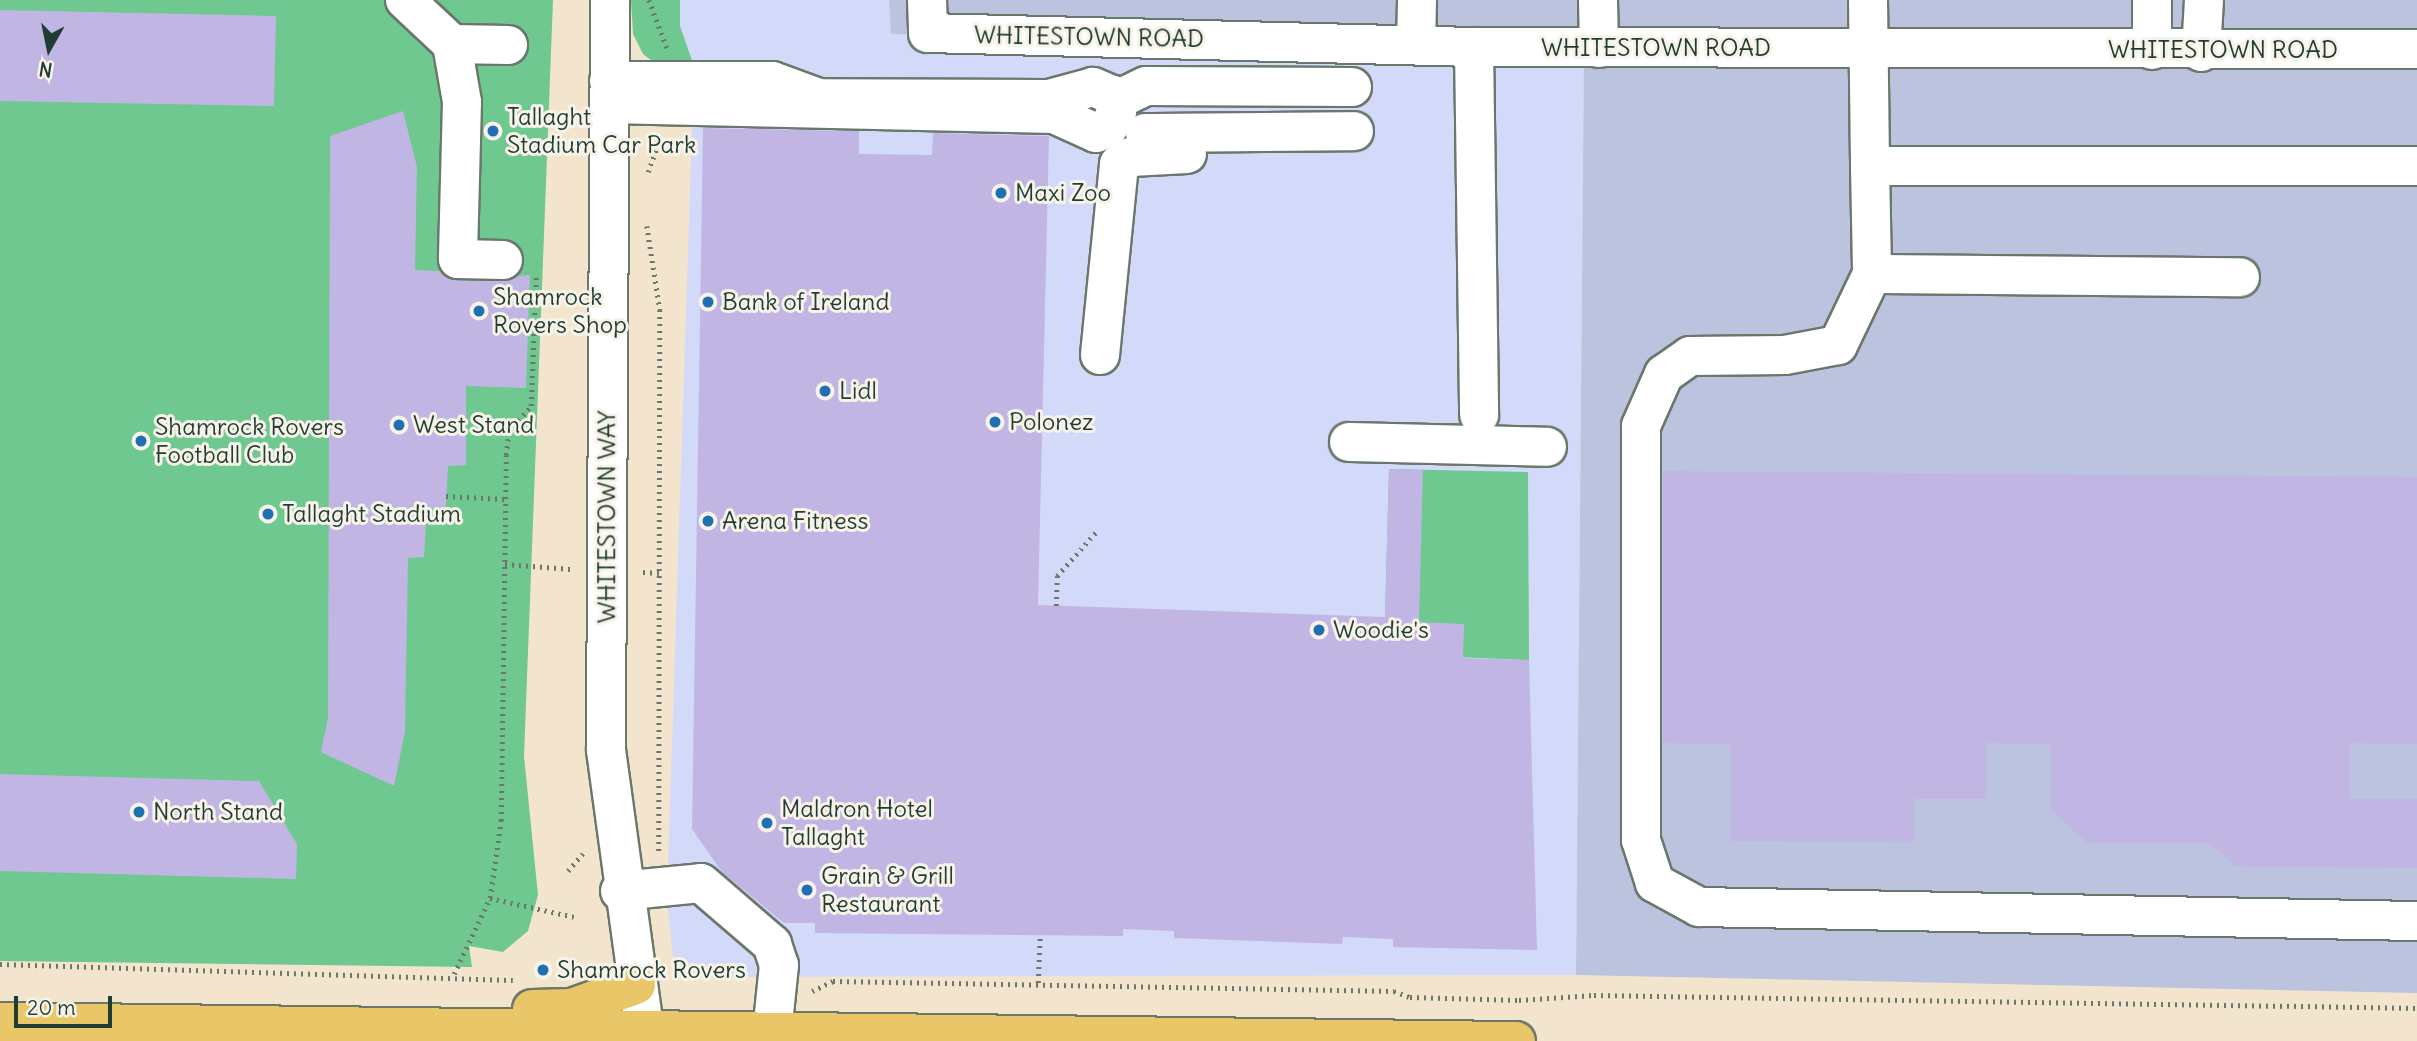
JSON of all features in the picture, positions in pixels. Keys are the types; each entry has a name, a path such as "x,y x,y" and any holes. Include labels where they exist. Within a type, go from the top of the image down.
{"main road":[{"path":"118,1024 232,1007 572,1008 636,985"},
{"path":"0,1022 646,1036 772,1033 1516,1041"}],"street":[{"path":"405,0 452,44 462,102 458,259 503,260"},
{"name":"WHITESTOWN WAY","path":"610,0 606,750 620,891 646,1036"},
{"name":"WHITESTOWN ROAD","path":"927,0 928,33 1474,47 2202,52 2417,49"},
{"path":"1416,46 1417,0"},
{"path":"1598,0 1599,48"},
{"path":"1868,0 1872,274 1838,345 1785,355 1690,356 1664,374 1641,426 1641,840 1655,883 1699,907 2417,921"},
{"path":"2152,0 2152,50"},
{"path":"2202,52 2204,0"},
{"path":"452,44 508,45"},
{"path":"1474,47 1479,415"},
{"path":"609,92 1111,116 1133,132 1151,133 1353,107"},
{"path":"1111,116 1100,355 1119,164 1131,157 1186,154"},
{"path":"1870,166 2417,166"},
{"path":"1872,274 2240,277"},
{"path":"1349,442 1547,447"},
{"path":"620,891 701,883 772,944 779,965 772,1033"}],"path":[{"path":"649,0 671,58"},
{"path":"646,185 662,134"},
{"path":"647,221 660,310 659,866"},
{"path":"454,974 490,898 502,821 505,499 509,431 531,406 537,260 503,260"},
{"path":"446,496 505,499"},
{"path":"1056,606 1057,576 1096,532"},
{"path":"505,564 556,568"},
{"path":"490,898 574,917"},
{"path":"1038,984 1040,935"},
{"path":"0,964 454,974 517,980"},
{"path":"833,981 1038,984 1519,1000 1594,995 2417,1007"}],"shaded area":[{"path":"680,0 889,0 891,34 1584,49 1576,975 691,977 673,955 667,899 694,66 679,24"},
{"path":"889,0 2417,0 2417,993 1576,975 1584,50 891,34"}],"green space":[{"name":"Tallaght Stadium","path":"0,0 553,0 524,756 538,895 528,931 503,952 469,946 472,967 0,961"},
{"path":"631,0 680,0 680,26 694,66 656,64 643,54 633,34"},
{"path":"1389,469 1528,472 1529,660 1384,654"}],"building":[{"path":"0,10 276,16 274,106 0,101"},
{"name":"West Stand","path":"403,111 417,167 415,270 440,271 458,281 530,275 526,388 466,386 466,465 448,466 446,507 427,508 424,557 408,558 405,732 394,786 321,752 328,717 330,136"},
{"path":"703,128 859,131 859,154 932,155 933,133 1049,136 1038,605 1385,617 1389,469 1423,470 1419,622 1464,624 1463,658 1529,660 1537,950 1393,947 1393,939 1343,937 1342,944 1174,938 1174,931 1123,929 1123,936 815,933 815,923 784,923 722,872 692,829"},
{"path":"1663,471 2417,477 2417,744 2350,743 2350,799 2417,799 2417,868 2235,866 2210,843 2087,843 2050,809 2051,744 1986,743 1986,799 1914,799 1914,842 1730,841 1731,744 1663,743"},
{"name":"North Stand","path":"0,774 259,781 297,844 296,879 0,871"}],"place":[{"name":"Tallaght Stadium Car Park","path":"493,131"},
{"name":"Maxi Zoo","path":"1001,193"},
{"name":"Bank of Ireland","path":"708,302"},
{"name":"Shamrock Rovers Shop","path":"479,311"},
{"name":"Lidl","path":"825,391"},
{"name":"Polonez","path":"995,422"},
{"name":"West Stand","path":"399,425"},
{"name":"Shamrock Rovers Football Club","path":"141,441"},
{"name":"Tallaght Stadium","path":"268,514"},
{"name":"Arena Fitness","path":"708,521"},
{"name":"Woodie's","path":"1319,630"},
{"name":"North Stand","path":"139,812"},
{"name":"Maldron Hotel Tallaght","path":"767,823"},
{"name":"Grain & Grill Restaurant","path":"807,890"},
{"name":"Shamrock Rovers","path":"543,970"}]}
